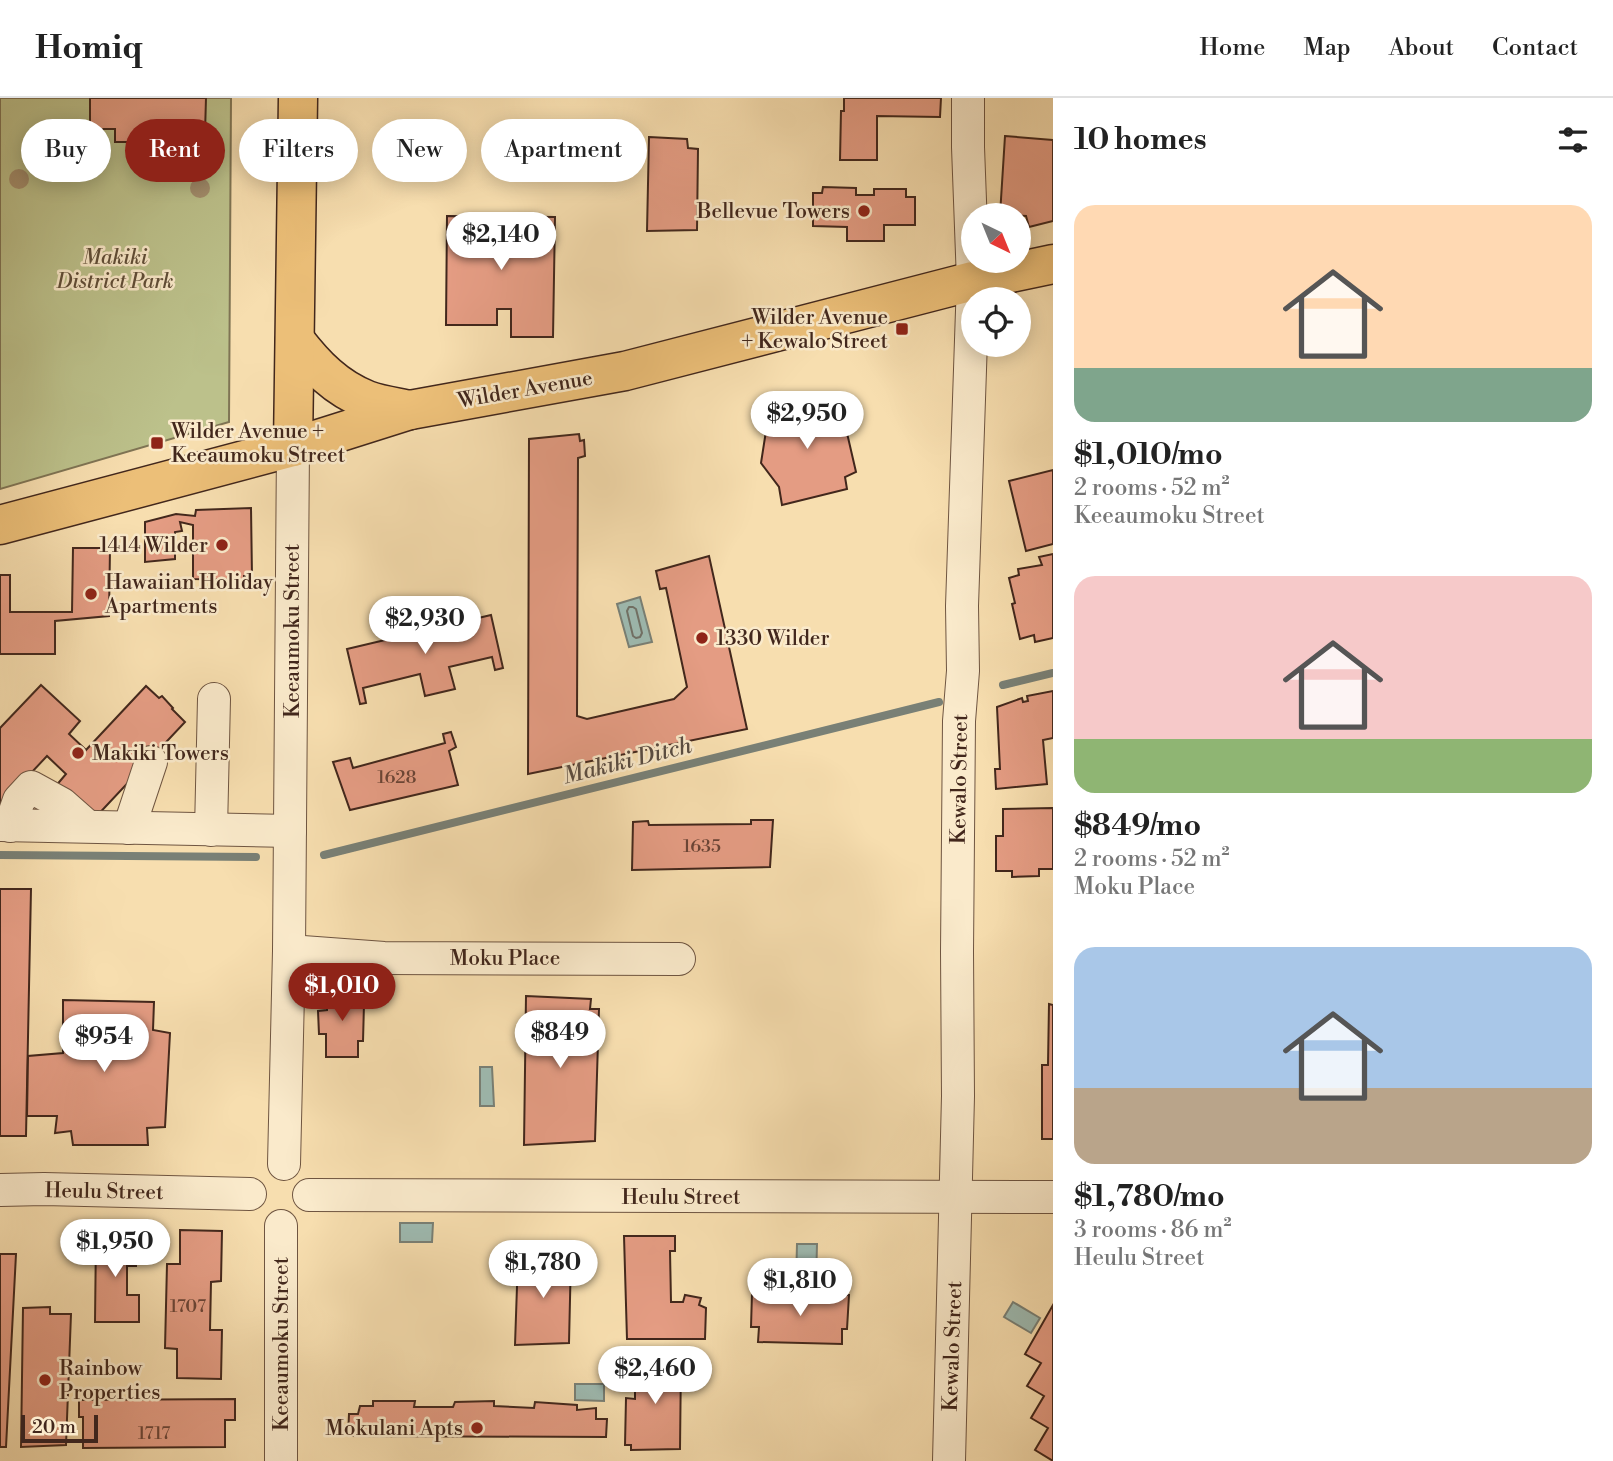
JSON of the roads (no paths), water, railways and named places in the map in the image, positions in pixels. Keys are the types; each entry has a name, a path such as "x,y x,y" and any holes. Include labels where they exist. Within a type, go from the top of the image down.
{"main road":[{"name":"Keeaumoku Street","path":"293,447 298,98"},
{"name":"Wilder Avenue","path":"0,524 293,447 410,410 625,371 973,281 1053,264"},
{"path":"295,340 313,363 346,390 368,400 410,410"}],"street":[{"name":"Kewalo Street","path":"949,1461 957,1197 959,721 963,671 962,606 973,281 968,98"},
{"name":"Keeaumoku Street","path":"284,1164 289,951 293,447"},
{"path":"211,830 214,699"},
{"path":"128,828 151,762"},
{"path":"5,825 290,831"},
{"name":"Moku Place","path":"289,951 384,958 679,959"},
{"path":"284,1164 303,1177 309,1195 303,1213 296,1220 281,1226 261,1219 251,1203 250,1194 251,1185 262,1170 270,1165 284,1164"},
{"name":"Heulu Street","path":"0,1190 250,1194"},
{"name":"Heulu Street","path":"309,1195 1053,1197"},
{"name":"Keeaumoku Street","path":"281,1226 281,1461"}],"water":[{"path":"640,597 652,642 629,647 617,604"},
{"path":"480,1067 492,1067 494,1106 480,1106"},
{"path":"400,1223 433,1223 432,1242 400,1242"},
{"path":"797,1244 817,1244 816,1284 796,1284"},
{"path":"1013,1302 1040,1318 1031,1333 1004,1317"},
{"path":"575,1384 604,1384 604,1401 575,1400"}],"waterway":[{"name":"Makiki Ditch","path":"1003,685 1053,673"},
{"name":"Makiki Ditch","path":"324,855 939,702"},
{"name":"Makiki Ditch","path":"0,855 256,857"}],"place":[{"name":"Bellevue Towers","path":"864,211"},
{"name":"Wilder Avenue + Kewalo Street","path":"902,329"},
{"name":"Wilder Avenue + Keeaumoku Street","path":"157,443"},
{"name":"1414 Wilder","path":"222,545"},
{"name":"Hawaiian Holiday Apartments","path":"91,594"},
{"name":"1330 Wilder","path":"702,638"},
{"name":"Makiki Towers","path":"78,753"},
{"name":"Rainbow Properties","path":"45,1380"},
{"name":"Mokulani Apts","path":"477,1428"}],"park label":[{"name":"Makiki District Park","path":"115,269"}]}
